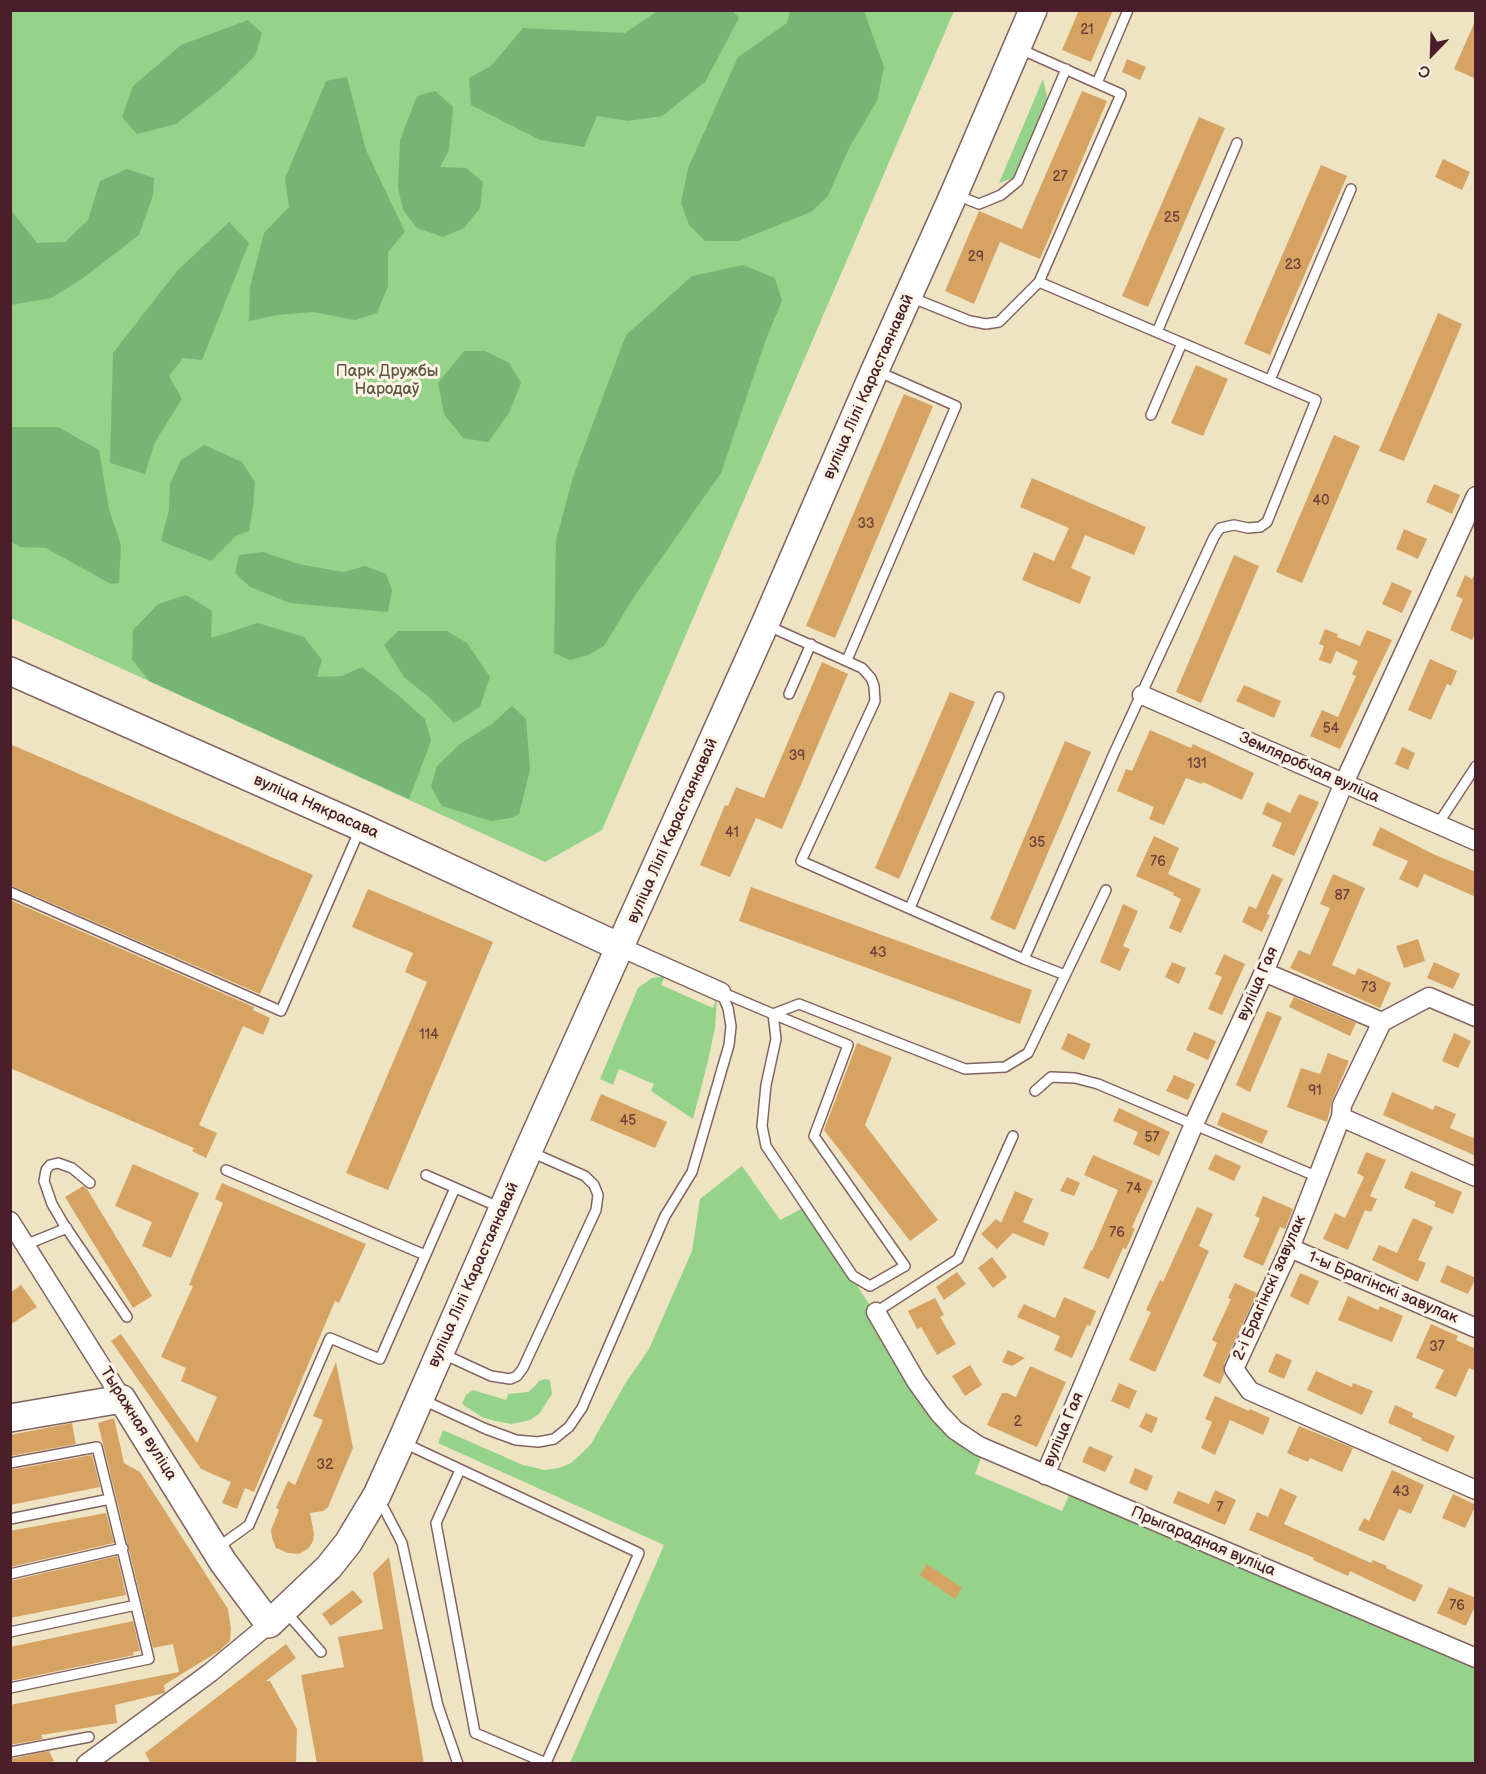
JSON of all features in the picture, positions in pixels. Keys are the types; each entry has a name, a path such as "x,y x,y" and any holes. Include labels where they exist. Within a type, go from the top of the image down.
{"main road":[{"name":"вуліца Лілі Карастаянавай","path":"276,1617 329,1568 348,1543 377,1495 528,1151 765,624 1033,10"},
{"name":"вуліца Някрасава","path":"10,671 361,827 620,947"},
{"path":"10,1418 122,1399"},
{"name":"Тыражная вуліца","path":"122,1399 224,1562 276,1617"}],"street":[{"name":"вуліца Гая","path":"1045,1475 1194,1124 1264,972 1344,783 1476,496"},
{"name":"Земляробчая вуліца","path":"1142,695 1476,841"},
{"path":"620,947 721,992"},
{"path":"1264,972 1382,1022 1429,997 1476,1017"},
{"name":"2-і Брагінскі завулак","path":"1382,1022 1342,1105 1341,1117 1290,1248 1234,1369 1250,1391 1476,1490"},
{"path":"1341,1117 1476,1177"},
{"name":"Тыражная вуліца","path":"10,1221 18,1246 122,1399"},
{"name":"1-ы Брагінскі завулак","path":"1290,1248 1476,1328"},
{"name":"Прыгарадная вуліца","path":"876,1311 916,1381 939,1413 955,1430 979,1446 1474,1654"},
{"path":"86,1764 276,1617"}],"lane":[{"path":"1097,83 1128,10"},
{"path":"909,296 970,321 986,324 999,322 1039,282 1121,93 1017,47"},
{"path":"954,194 979,204 1001,195 1018,181 1066,69"},
{"path":"1157,332 1237,143"},
{"path":"1270,380 1351,189"},
{"path":"1024,959 1115,751 1220,528 1234,525 1248,528 1260,527 1267,522 1316,400 1039,282"},
{"path":"1150,415 1182,343"},
{"path":"847,660 956,406 875,370"},
{"path":"765,624 862,668 872,678 874,686 875,701 801,861 1065,975"},
{"path":"789,694 811,644"},
{"path":"910,908 999,697"},
{"path":"1438,824 1476,766"},
{"path":"10,892 281,1011 361,827"},
{"path":"772,1014 799,1004 965,1069 1005,1066 1028,1053 1106,890"},
{"path":"721,992 848,1045 814,1136 905,1266 870,1286 853,1276 766,1146 762,1126 766,1085 776,1039 772,1014"},
{"path":"420,1399 516,1440 538,1442 554,1439 569,1427 582,1408 665,1216 692,1172 729,1045 731,1026 728,1008 721,992"},
{"path":"1035,1091 1051,1077 1075,1078 1098,1084 1318,1177"},
{"path":"876,1311 958,1259 1013,1136"},
{"path":"440,1353 491,1376 510,1379 518,1376 524,1368 596,1210 598,1195 594,1185 585,1176 528,1151"},
{"path":"90,1183 72,1168 58,1163 50,1165 46,1170 44,1181 52,1204 127,1317"},
{"path":"226,1170 425,1255"},
{"path":"426,1175 503,1209"},
{"path":"216,1548 249,1525 330,1338 380,1359 455,1188"},
{"path":"18,1246 67,1228"},
{"path":"401,1442 639,1553 546,1763 475,1733 436,1523 460,1470"},
{"path":"10,1462 97,1447 149,1659 10,1688"},
{"path":"377,1495 402,1543 438,1706 458,1764"},
{"path":"10,1519 110,1499"},
{"path":"10,1574 123,1548"},
{"path":"10,1632 136,1605"},
{"path":"276,1617 321,1652"},
{"path":"10,1752 89,1737"}],"green space":[{"path":"659,10 733,11 739,18 705,82 662,116 628,121 597,116 584,147 540,140 471,105 469,78 491,66 523,28 625,33"},
{"name":"Парк Дружбы Народаў","path":"11,11 954,11 602,830 545,862 11,618"},
{"path":"790,11 864,11 884,67 877,101 849,148 828,196 811,212 738,241 705,241 689,225 681,203 688,168 738,57 787,23"},
{"path":"248,20 262,33 255,56 221,89 176,124 137,134 122,117 133,86 181,45"},
{"path":"347,77 366,150 405,232 388,252 388,286 377,313 355,320 313,312 277,315 249,321 250,287 264,233 289,207 285,178 326,81"},
{"path":"1043,79 1048,100 1013,178 999,183"},
{"path":"435,91 453,107 449,150 440,167 466,168 483,182 480,208 464,228 443,237 417,228 403,210 398,188 400,140 417,96"},
{"path":"127,169 154,178 153,195 139,235 83,278 51,298 11,305 11,210 37,243 65,242 88,220 100,181"},
{"path":"229,222 249,243 202,360 183,358 169,376 182,399 155,442 145,474 110,463 113,353 177,271"},
{"path":"743,265 775,278 782,301 766,339 721,473 632,600 604,646 588,655 570,660 554,653 556,540 573,477 626,335 692,276"},
{"path":"464,351 485,351 509,363 521,383 509,413 488,442 463,438 444,414 438,383"},
{"path":"11,427 58,427 99,450 109,509 121,545 119,583 111,584 46,548 20,547 11,542"},
{"path":"204,445 242,462 255,482 249,531 236,536 211,561 161,541 169,510 170,484 181,460"},
{"path":"263,552 299,564 343,572 365,566 386,574 392,590 388,612 290,603 250,587 235,573 239,555"},
{"path":"186,595 212,611 211,638 258,623 304,637 322,660 317,677 342,676 362,667 425,719 431,741 409,799 149,681 132,659 133,630 158,604"},
{"path":"398,631 447,631 467,643 490,677 480,707 454,723 431,699 404,677 384,645"},
{"path":"512,706 526,719 530,770 519,814 511,818 491,821 442,806 431,787 437,766 460,744 492,724"},
{"path":"665,976 661,985 713,1008 717,998 715,1028 693,1119 651,1091 654,1084 619,1069 613,1085 600,1079 638,988 652,978"},
{"path":"742,1166 780,1220 805,1207 875,1313 914,1382 984,1450 975,1474 1062,1511 1072,1488 1475,1660 1475,1763 570,1763 664,1545 438,1443 443,1430 523,1465 545,1470 571,1463 580,1455 591,1444 625,1384 649,1349 692,1251 700,1199"},
{"path":"550,1380 552,1394 539,1414 530,1420 512,1424 495,1421 482,1417 462,1404 466,1395 473,1390 506,1400 508,1394 528,1392 539,1381"}],"building":[{"path":"1079,10 1113,10 1091,62 1062,50"},
{"path":"1476,19 1476,79 1454,69"},
{"path":"1127,59 1146,67 1140,80 1122,72"},
{"path":"1082,91 1107,101 1040,259 1000,242 974,304 945,291 979,211 1022,229"},
{"path":"1199,117 1225,128 1148,307 1122,296"},
{"path":"1443,159 1470,172 1462,190 1435,177"},
{"path":"1321,165 1347,176 1270,355 1244,344"},
{"path":"1438,313 1462,324 1404,461 1379,451"},
{"path":"1196,365 1228,379 1203,436 1171,423"},
{"path":"904,394 933,406 835,638 806,626"},
{"path":"1334,435 1360,446 1302,583 1276,572"},
{"path":"1032,478 1146,527 1134,555 1085,535 1071,568 1091,577 1080,604 1022,580 1034,552 1054,561 1069,528 1020,507"},
{"path":"1434,484 1460,495 1452,514 1426,502"},
{"path":"1404,529 1427,539 1418,559 1396,549"},
{"path":"1234,555 1259,566 1201,703 1176,692"},
{"path":"1476,572 1476,632 1472,640 1450,630 1463,599 1456,596 1465,575 1472,579"},
{"path":"1392,582 1412,591 1402,613 1382,604"},
{"path":"1325,629 1338,634 1337,637 1360,646 1367,630 1392,640 1340,749 1310,736 1322,710 1338,717 1356,676 1352,674 1358,661 1336,651 1331,664 1319,660 1324,646 1319,644"},
{"path":"1430,659 1457,671 1451,686 1447,684 1431,720 1408,710"},
{"path":"822,662 848,674 782,829 756,818 730,877 700,865 725,805 728,806 736,787 764,798"},
{"path":"1244,685 1281,701 1274,718 1236,701"},
{"path":"950,692 975,702 899,879 875,868"},
{"path":"1150,730 1191,748 1193,744 1254,773 1242,800 1203,782 1202,784 1186,778 1164,825 1149,819 1154,807 1117,791 1126,769 1132,771"},
{"path":"1065,741 1091,752 1015,930 990,919"},
{"path":"10,744 313,875 260,994 10,885"},
{"path":"1402,747 1415,753 1408,770 1395,764"},
{"path":"1299,794 1319,802 1294,856 1272,846 1282,823 1262,814 1267,802 1290,813"},
{"path":"1380,827 1433,854 1476,872 1476,897 1424,874 1418,888 1399,879 1408,861 1372,845"},
{"path":"1154,836 1179,848 1168,874 1201,889 1181,933 1169,928 1181,899 1173,895 1174,893 1136,876"},
{"path":"1272,874 1283,879 1267,914 1270,915 1262,932 1242,922 1249,906 1256,909"},
{"path":"1333,874 1365,888 1332,965 1355,975 1358,968 1391,983 1380,1008 1290,968 1299,950 1310,955 1330,908 1320,904"},
{"path":"751,887 1032,990 1020,1024 739,921"},
{"path":"368,889 493,942 388,1190 346,1173 427,982 405,972 413,953 352,927"},
{"path":"10,900 254,1007 253,1010 270,1018 263,1035 243,1026 199,1125 217,1133 206,1158 192,1151 194,1148 10,1068"},
{"path":"1123,904 1138,911 1123,946 1130,949 1120,971 1100,962"},
{"path":"1418,939 1425,961 1404,968 1396,946"},
{"path":"1224,954 1245,964 1222,1015 1208,1009 1222,977 1215,974"},
{"path":"1172,962 1186,968 1179,984 1165,977"},
{"path":"1434,962 1460,974 1453,989 1427,978"},
{"path":"1294,997 1356,1023 1350,1036 1289,1007"},
{"path":"1267,1011 1282,1017 1250,1092 1236,1085"},
{"path":"1194,1032 1216,1041 1208,1060 1186,1050"},
{"path":"1068,1033 1091,1044 1084,1060 1061,1049"},
{"path":"1454,1033 1471,1041 1458,1068 1442,1061"},
{"path":"857,1043 892,1057 865,1125 938,1220 910,1241 824,1130"},
{"path":"1328,1053 1349,1061 1332,1101 1327,1122 1287,1107 1301,1068 1320,1074"},
{"path":"1174,1075 1195,1084 1188,1100 1166,1091"},
{"path":"1392,1092 1433,1110 1435,1105 1456,1114 1450,1128 1476,1139 1476,1156 1383,1115"},
{"path":"601,1094 667,1122 655,1148 590,1120"},
{"path":"1119,1108 1170,1132 1159,1156 1133,1144 1138,1132 1113,1121"},
{"path":"1222,1112 1268,1131 1262,1144 1217,1125"},
{"path":"1366,1152 1386,1160 1370,1196 1377,1199 1371,1212 1365,1210 1348,1250 1323,1239 1335,1213 1345,1218 1364,1177 1357,1173"},
{"path":"1215,1154 1241,1166 1234,1181 1208,1169"},
{"path":"1093,1155 1153,1181 1132,1227 1135,1229 1126,1249 1123,1248 1109,1279 1083,1268 1118,1190 1084,1175"},
{"path":"133,1164 199,1193 171,1258 142,1246 152,1222 115,1206"},
{"path":"1411,1171 1462,1192 1453,1214 1434,1206 1436,1202 1404,1188"},
{"path":"1067,1177 1080,1183 1074,1196 1060,1191"},
{"path":"222,1183 366,1244 339,1303 335,1301 254,1492 245,1488 237,1509 222,1503 231,1482 201,1469 111,1341 121,1334 197,1443 217,1397 181,1381 186,1368 161,1357 193,1286 189,1285 223,1203 215,1199"},
{"path":"83,1186 152,1296 133,1308 65,1197"},
{"path":"1015,1191 1033,1199 1023,1222 1049,1233 1044,1246 1013,1233 997,1249 981,1234 996,1219 1001,1223"},
{"path":"1263,1196 1293,1209 1285,1229 1280,1227 1263,1266 1243,1257 1260,1218 1255,1216"},
{"path":"1197,1207 1213,1214 1199,1246 1209,1251 1155,1372 1129,1360 1151,1312 1146,1310 1160,1280 1163,1282"},
{"path":"1413,1218 1433,1227 1418,1260 1426,1263 1418,1282 1372,1260 1379,1245 1397,1253"},
{"path":"992,1257 1007,1277 993,1288 978,1268"},
{"path":"1447,1265 1476,1278 1468,1294 1440,1282"},
{"path":"957,1272 966,1284 944,1300 936,1287"},
{"path":"1300,1273 1319,1281 1308,1305 1290,1296"},
{"path":"1235,1283 1257,1293 1224,1364 1224,1374 1220,1384 1203,1376 1217,1343 1212,1340 1231,1299 1228,1298"},
{"path":"21,1285 37,1307 10,1325 10,1293"},
{"path":"1348,1296 1378,1310 1380,1306 1403,1316 1392,1342 1338,1320"},
{"path":"1064,1297 1096,1311 1072,1358 1054,1350 1060,1336 1017,1317 1024,1304 1055,1318"},
{"path":"935,1298 944,1315 940,1317 956,1344 937,1355 921,1327 917,1329 908,1311"},
{"path":"1431,1324 1458,1336 1456,1340 1476,1349 1476,1371 1469,1368 1456,1397 1435,1388 1444,1370 1416,1358"},
{"path":"1008,1350 1025,1358 1012,1366 1002,1362"},
{"path":"1276,1353 1292,1360 1284,1379 1268,1372"},
{"path":"336,1362 353,1448 328,1507 323,1511 310,1513 314,1534 309,1548 299,1554 288,1553 276,1548 272,1538 271,1530 279,1510 276,1508 288,1481 295,1485 323,1420 313,1416"},
{"path":"970,1365 982,1385 965,1396 952,1376"},
{"path":"1030,1366 1066,1382 1037,1447 987,1425 1002,1393 1016,1397"},
{"path":"1316,1371 1352,1387 1353,1383 1373,1391 1362,1415 1307,1390"},
{"path":"1119,1383 1137,1391 1129,1409 1111,1401"},
{"path":"1215,1396 1270,1418 1263,1435 1230,1420 1215,1455 1201,1448 1212,1422 1205,1419"},
{"path":"1395,1405 1413,1413 1412,1417 1455,1436 1448,1452 1388,1423"},
{"path":"1146,1413 1158,1418 1152,1433 1139,1427"},
{"path":"114,1418 124,1463 140,1472 228,1609 230,1641 219,1651 164,1685 164,1693 115,1705 117,1723 41,1735 43,1739 10,1745 10,1705 179,1672 173,1644 153,1648 98,1423"},
{"path":"72,1423 76,1444 10,1456 10,1435"},
{"path":"1299,1426 1353,1448 1342,1472 1310,1458 1308,1462 1287,1453"},
{"path":"1089,1446 1113,1456 1105,1472 1082,1462"},
{"path":"92,1455 100,1487 10,1505 10,1470"},
{"path":"1135,1468 1153,1476 1147,1491 1129,1483"},
{"path":"1392,1470 1424,1485 1411,1514 1399,1509 1384,1541 1358,1530 1364,1518 1369,1521"},
{"path":"1280,1488 1297,1496 1284,1524 1371,1563 1373,1560 1387,1566 1386,1568 1423,1585 1415,1602 1350,1571 1348,1576 1313,1560 1314,1558 1249,1530 1257,1512 1268,1517"},
{"path":"1215,1490 1236,1500 1225,1525 1173,1503 1178,1491 1209,1504"},
{"path":"1453,1494 1476,1505 1465,1528 1442,1518"},
{"path":"106,1513 114,1543 10,1567 10,1531"},
{"path":"117,1556 126,1595 10,1618 10,1581"},
{"path":"389,1557 424,1764 317,1764 301,1675 344,1667 338,1637 383,1629 373,1573"},
{"path":"927,1564 962,1588 955,1599 920,1575"},
{"path":"1449,1587 1476,1598 1476,1604 1466,1626 1437,1613"},
{"path":"353,1590 363,1602 331,1626 322,1614"},
{"path":"133,1621 140,1651 133,1652 134,1655 10,1681 10,1647"},
{"path":"286,1644 296,1658 266,1681 270,1681 297,1729 296,1764 151,1764 145,1753"},
{"path":"49,1751 54,1761 44,1764 10,1764 10,1759"}]}
